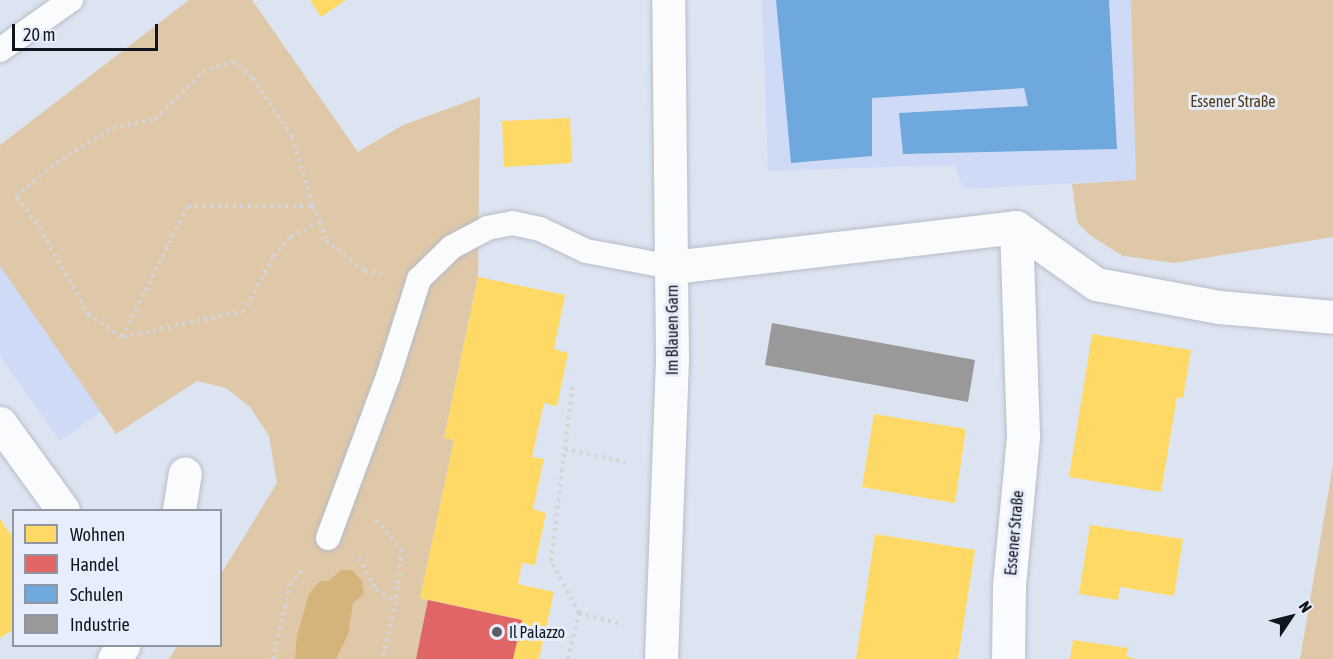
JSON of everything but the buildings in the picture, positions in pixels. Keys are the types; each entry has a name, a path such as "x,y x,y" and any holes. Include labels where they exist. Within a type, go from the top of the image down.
{"street":[{"name":"Im Blauen Garn","path":"661,659 672,267 668,0"},
{"path":"672,267 1016,227 1096,284 1220,308 1333,316"},
{"name":"Essener Straße","path":"1008,659 1010,585 1023,436 1016,227"},
{"path":"0,423 62,509"},
{"path":"179,509 185,473"}],"lane":[{"path":"0,50 71,0"},
{"path":"328,538 388,378 418,279 452,247 487,228 512,223 540,229 586,251 672,267"}],"path":[{"path":"320,222 290,237 273,257 244,310 122,337 89,315 41,230 16,196 56,164 113,128 155,119 203,72 233,60 253,78 292,136 313,206 320,222 326,241 365,271 418,279"},
{"path":"122,337 188,206 313,206"},
{"path":"568,659 579,613 551,561 573,383"},
{"path":"565,449 668,471"},
{"path":"347,484 401,550 396,602 382,659"},
{"path":"273,659 290,585 328,538 353,547 376,590 396,602"}],"shaded area":[{"path":"762,0 1131,0 1136,180 964,189 954,165 768,171"},
{"path":"0,266 102,411 60,441 0,356"},
{"path":"341,570 352,570 362,581 364,594 353,603 348,635 336,659 295,659 297,635 309,594 320,581 329,581"}],"green space":[{"path":"189,0 252,0 358,152 403,125 480,97 478,277 444,438 454,440 420,598 428,600 416,659 169,659 176,647 222,647 222,572 277,483 269,436 250,407 226,388 197,381 116,434 0,266 0,145"},
{"name":"Essener Straße","path":"1131,0 1333,0 1333,237 1174,263 1123,256 1091,236 1077,222 1072,184 1136,180"},
{"path":"1333,465 1333,659 1300,659"}],"place":[{"name":"Il Palazzo","path":"497,632"}]}
